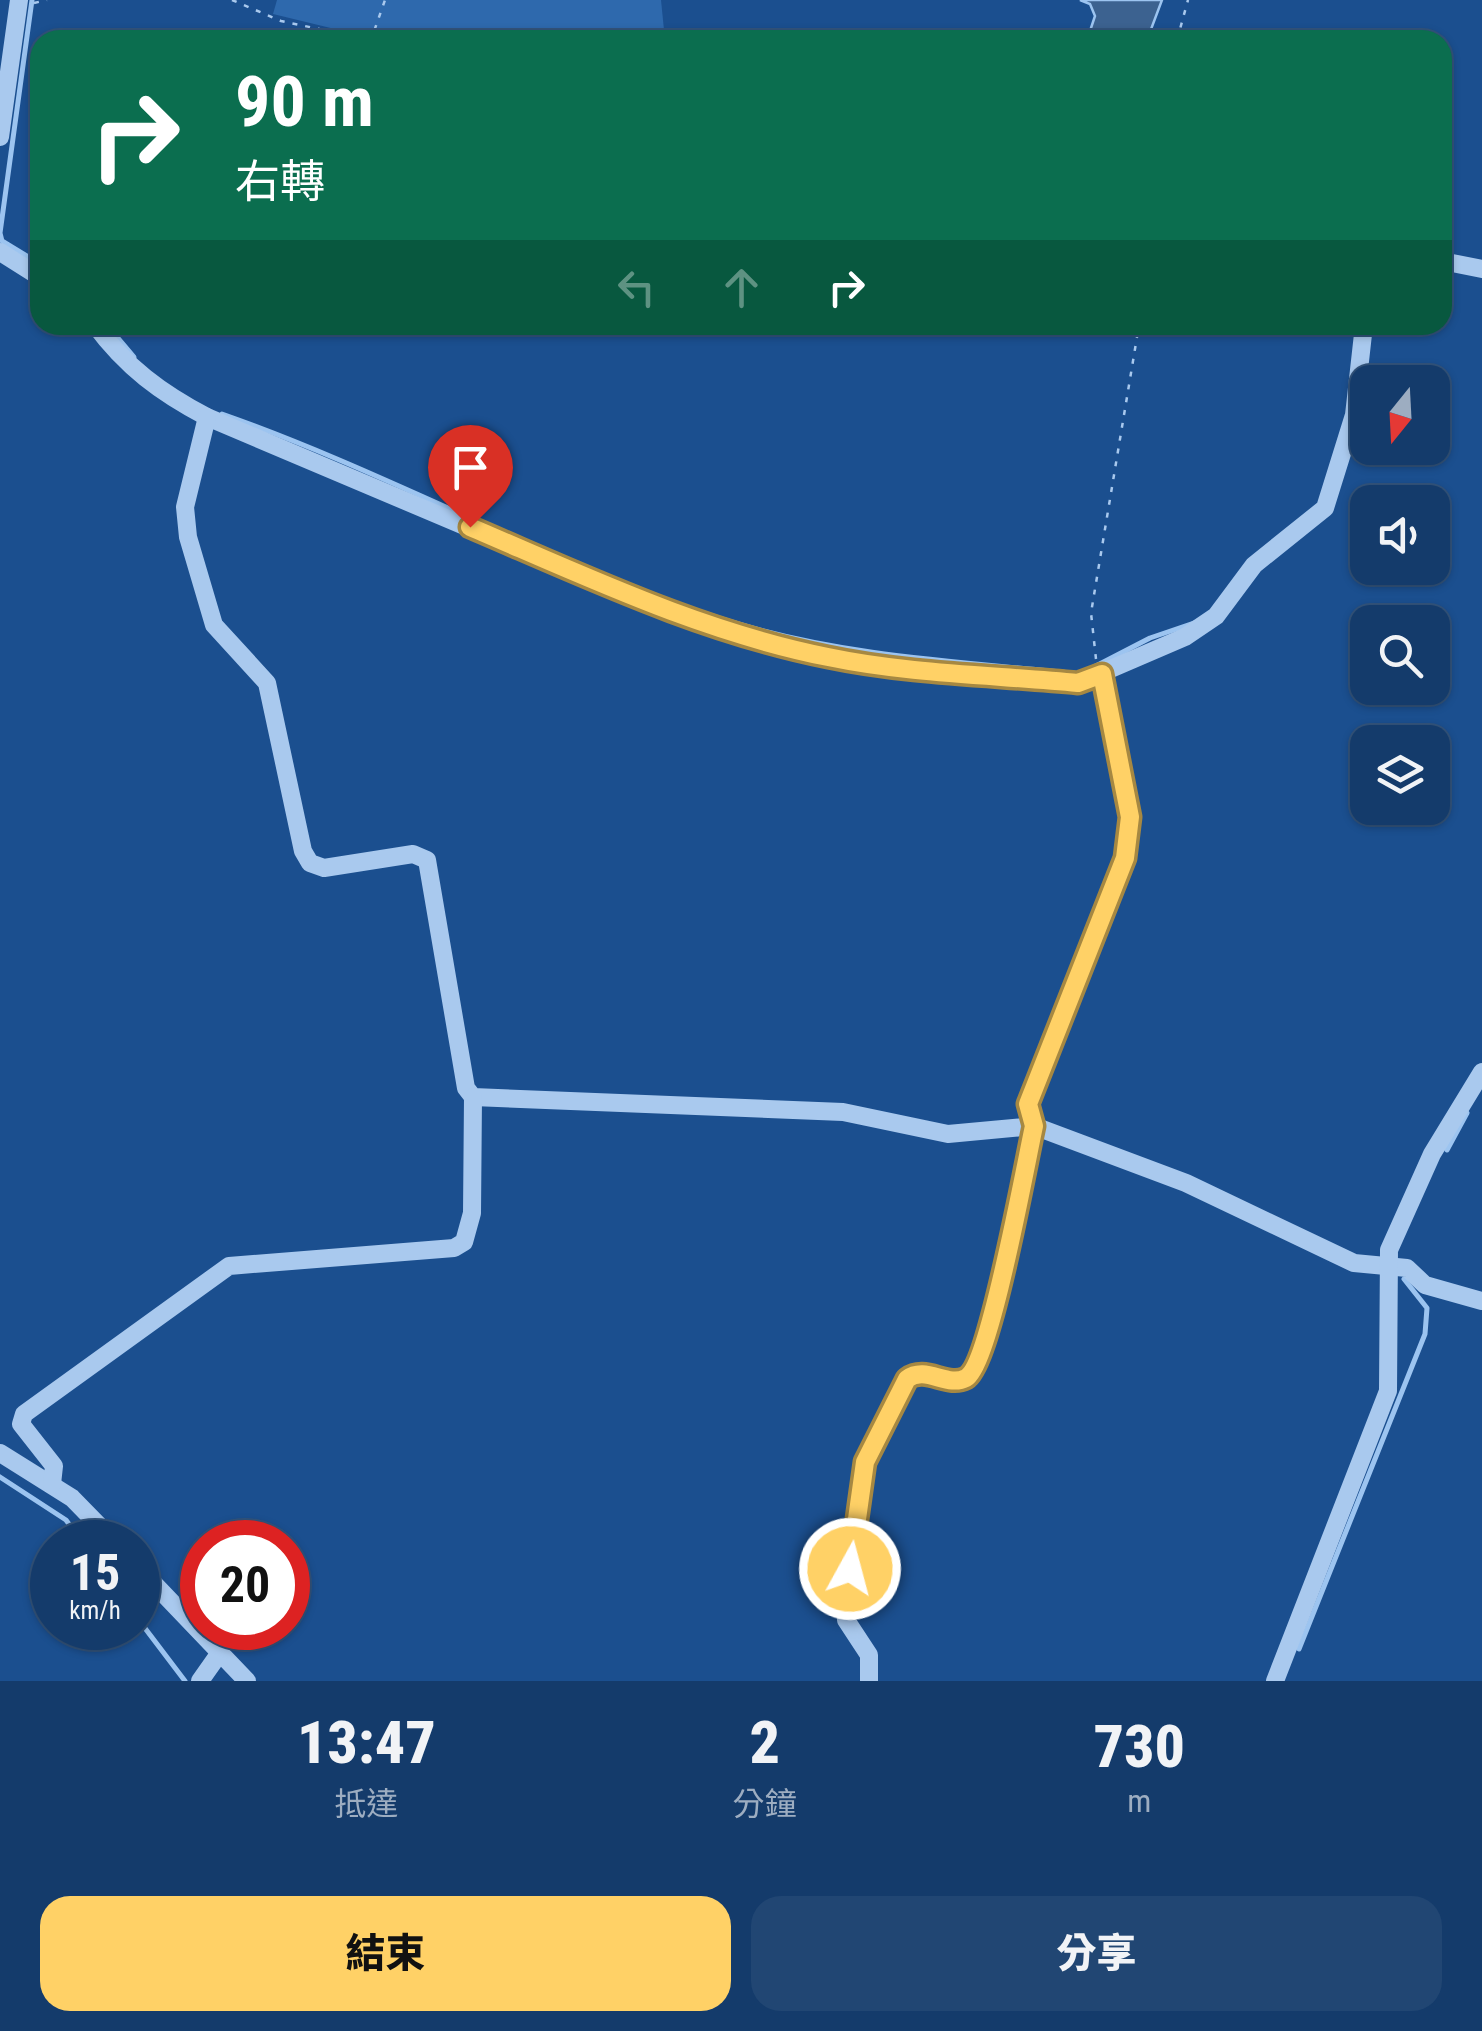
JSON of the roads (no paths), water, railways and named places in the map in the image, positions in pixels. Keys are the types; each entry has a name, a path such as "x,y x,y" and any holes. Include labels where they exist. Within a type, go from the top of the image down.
{"street":[{"path":"0,137 7,40 28,1"},
{"path":"0,252 30,271"},
{"path":"1452,263 1482,269"},
{"path":"103,335 120,358 144,379 207,417 644,602 741,636 830,658 1078,683 1185,637 1216,616 1254,565 1324,508 1354,415 1363,335"},
{"path":"52,1484 54,1466 21,1424 24,1414 229,1266 454,1248 464,1242 472,1212 469,1118 473,1097 466,1088 428,860 413,854 324,868 310,863 302,851 267,683 214,625 188,537 185,506 207,417"},
{"path":"868,1681 869,1655 844,1612 865,1462 912,1375 958,1380 972,1373 1006,1268 1034,1126 1028,1104 1125,858 1130,817 1102,674"},
{"path":"1274,1681 1388,1391 1389,1250 1432,1154 1482,1072"},
{"path":"473,1097 843,1112 948,1134 1034,1126 1170,1176 1354,1263 1406,1268 1424,1285 1482,1302"},
{"path":"0,1453 52,1484 91,1520"},
{"path":"160,1591 247,1681"},
{"path":"200,1681 219,1654"}],"waterway":[{"path":"30,258 2,241 0,233 32,0"},
{"path":"115,335 134,357"},
{"path":"222,414 351,465 605,576 735,623 863,651 1080,674"},
{"path":"1090,669 1150,638 1194,623"},
{"path":"1447,1150 1467,1113"},
{"path":"1299,1649 1425,1334 1427,1308 1404,1279"},
{"path":"0,1477 66,1520"},
{"path":"160,1648 185,1681"}]}
